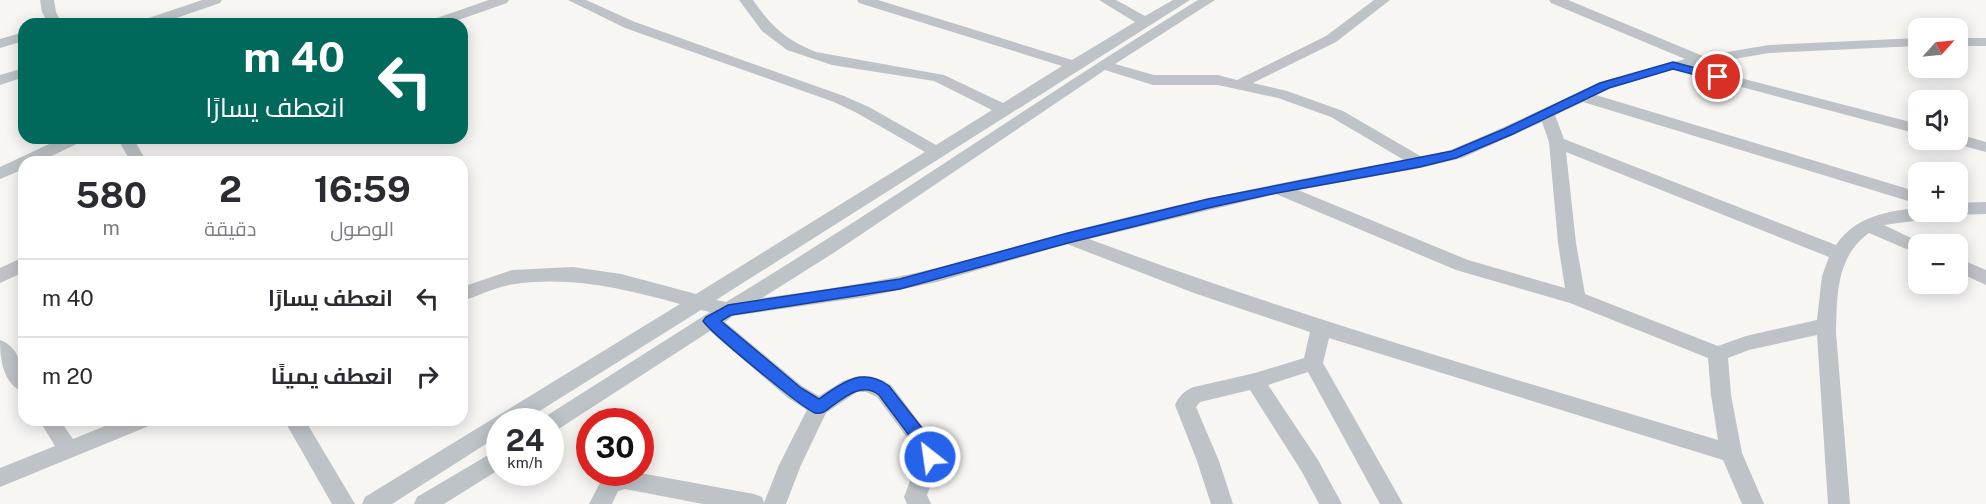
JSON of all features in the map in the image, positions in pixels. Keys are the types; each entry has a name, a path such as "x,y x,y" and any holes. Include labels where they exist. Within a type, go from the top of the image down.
{"street":[{"path":"47,0 52,18"},
{"path":"162,18 215,0"},
{"path":"450,18 502,0"},
{"path":"575,0 630,25 839,99 863,110 936,152"},
{"path":"746,0 772,34 799,51 824,59 937,78 958,86 1006,116"},
{"path":"864,0 1074,65"},
{"path":"911,14 917,0"},
{"path":"1106,0 1145,22"},
{"path":"564,415 719,315 829,248 1074,65 1183,0"},
{"path":"526,408 936,152 1103,65 1208,0"},
{"path":"1242,83 1331,39 1383,0"},
{"path":"1556,0 1702,60"},
{"path":"0,44 18,38"},
{"path":"719,315 900,284 1068,238 1277,188 1420,163 1479,145 1605,85 1673,65 1769,49 1908,42"},
{"path":"1968,42 1986,42"},
{"path":"1103,65 1153,80 1201,79 1242,83 1282,94 1337,114 1420,163"},
{"path":"1673,65 1908,126"},
{"path":"0,80 18,74"},
{"path":"1581,96 1908,195"},
{"path":"1547,114 1557,142 1567,243 1576,298"},
{"path":"1557,142 1840,254"},
{"path":"1968,142 1986,147"},
{"path":"38,156 62,144"},
{"path":"0,174 18,165"},
{"path":"1277,188 1462,265 1576,298 1718,354 1746,344 1827,325"},
{"path":"1968,209 1986,208"},
{"path":"1839,504 1836,430 1831,397 1827,325 1832,274 1850,238 1868,225 1889,218 1908,216"},
{"path":"1868,225 1908,243"},
{"path":"1068,238 1201,288 1321,328 1731,453"},
{"path":"0,276 18,267"},
{"path":"1968,270 1986,278"},
{"path":"468,292 512,277 573,274 621,281 699,300 719,315 795,392 819,407"},
{"path":"1321,328 1313,363 1392,504"},
{"path":"0,348 18,375"},
{"path":"1718,354 1721,395 1731,453 1753,504"},
{"path":"1222,504 1209,461 1185,405 1194,395 1255,381 1313,363"},
{"path":"1255,381 1310,466 1330,504"},
{"path":"775,504 790,465 819,407 854,383 875,384 884,391 927,447 930,457 915,497 920,504"},
{"path":"53,426 68,449"},
{"path":"0,478 127,426"},
{"path":"298,426 344,504"},
{"path":"373,504 486,433"},
{"path":"425,504 486,466"},
{"path":"600,504 611,484 625,480 754,504"}],"route":[{"path":"930,457 927,447 884,391 875,384 854,383 819,407 795,392 711,321 728,310 900,284 995,260 1068,238 1208,204 1277,188 1420,163 1456,154 1547,114 1605,85 1673,65 1718,77"}]}
